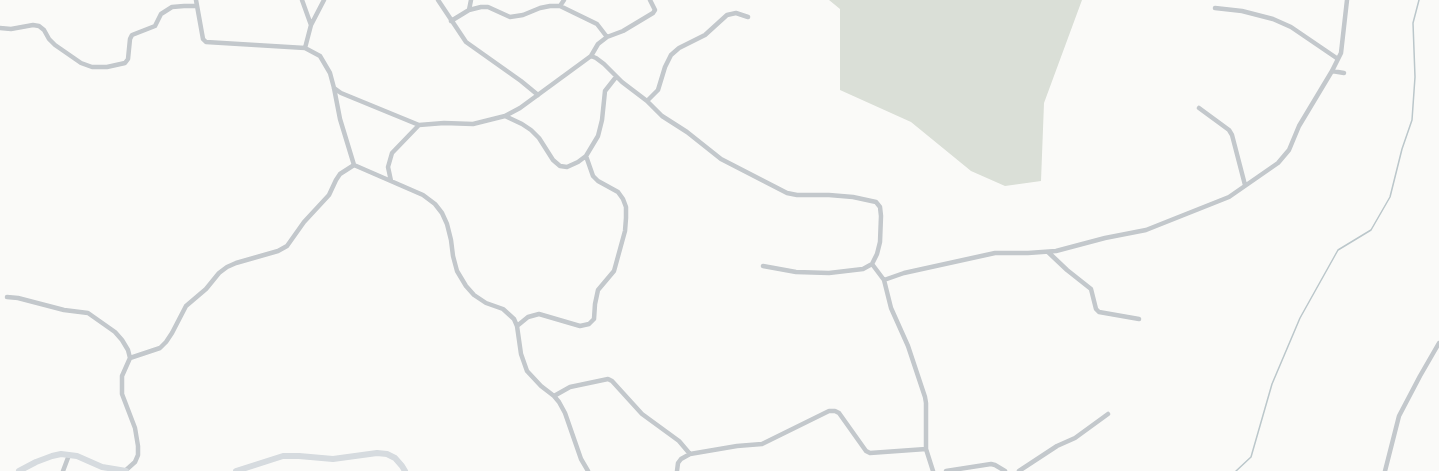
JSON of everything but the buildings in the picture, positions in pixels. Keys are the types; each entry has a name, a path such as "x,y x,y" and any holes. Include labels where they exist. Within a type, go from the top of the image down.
{"street":[{"path":"196,0 203,39 206,42 305,48 320,56 330,73 340,119 354,165 423,195 435,204 442,213 447,224 451,240 452,256 457,271 466,286 474,295 486,303 503,309 514,319 517,326 521,354 528,371 541,386 554,396 565,413 581,459 588,471"},
{"path":"302,0 311,25"},
{"path":"305,48 311,25 324,0"},
{"path":"438,0 466,42 538,95"},
{"path":"469,10 471,0"},
{"path":"560,6 564,0"},
{"path":"334,88 341,93 419,125 444,123 473,124 505,116 520,108 591,56 598,44 606,37 623,31 653,13 655,10 650,0"},
{"path":"884,280 904,273 995,253 1048,252 1146,230 1223,200 1278,163 1288,150 1299,126 1341,53 1347,0"},
{"path":"0,28 11,29 33,25 39,26 44,30 49,39 55,45 81,63 92,67 107,67 125,63 128,59 132,35 155,26 161,14 172,7 196,6"},
{"path":"451,21 469,10 480,7 488,6 510,17 516,17 540,8 560,6 596,24 606,37"},
{"path":"1215,8 1242,11 1273,19 1291,27 1338,59"},
{"path":"647,101 654,96 660,87 665,67 671,55 679,48 705,35 727,15 736,13 748,17"},
{"path":"591,56 604,64 662,116 687,132 721,159 787,193 797,195 853,197 876,202 880,207 880,242 877,254 872,264 863,269 830,273 796,272 763,266"},
{"path":"1332,71 1344,72 1336,64"},
{"path":"505,116 531,130 539,138 553,160 560,166 567,167 586,156 598,136 602,120 605,91 616,76"},
{"path":"1199,108 1229,130 1232,135 1246,185"},
{"path":"390,181 388,167 392,152 419,125"},
{"path":"517,326 528,317 540,314 580,326 589,324 594,319 598,290 614,270 625,231 626,207 618,192 598,181 593,176 586,156"},
{"path":"130,358 160,348 172,333 186,306 206,288 219,272 236,263 287,246 304,222 329,195 340,174 354,165"},
{"path":"1048,252 1067,270 1091,289 1096,309 1099,312 1139,319"},
{"path":"872,264 884,280 891,308 908,346 925,397 926,449 933,471"},
{"path":"7,297 18,298 64,310 88,314 115,332 128,350 130,358 122,376 122,394 135,428 138,446 138,455 135,462 126,471 101,469 77,456 69,455 52,456 19,471"},
{"path":"1385,471 1403,408 1439,344"},
{"path":"554,396 570,387 608,379 612,380 642,414 679,441 690,454"},
{"path":"677,471 678,463 681,459 690,454 737,446 762,444 828,412 835,411 839,414 866,451 870,453 926,449"},
{"path":"1019,471 1057,446 1075,438 1108,414"},
{"path":"236,471 283,456 333,459 377,453 388,454 395,458 405,471"},
{"path":"63,471 69,455"},
{"path":"946,471 991,464 1005,471"}],"shaded area":[{"path":"829,0 1082,0 1044,103 1041,181 1005,186 971,171 911,122 840,90 840,9"}],"waterway":[{"path":"1236,471 1251,457 1272,384 1300,318 1338,250 1371,230 1390,197 1402,149 1412,120 1415,77 1413,23 1419,0"}]}
